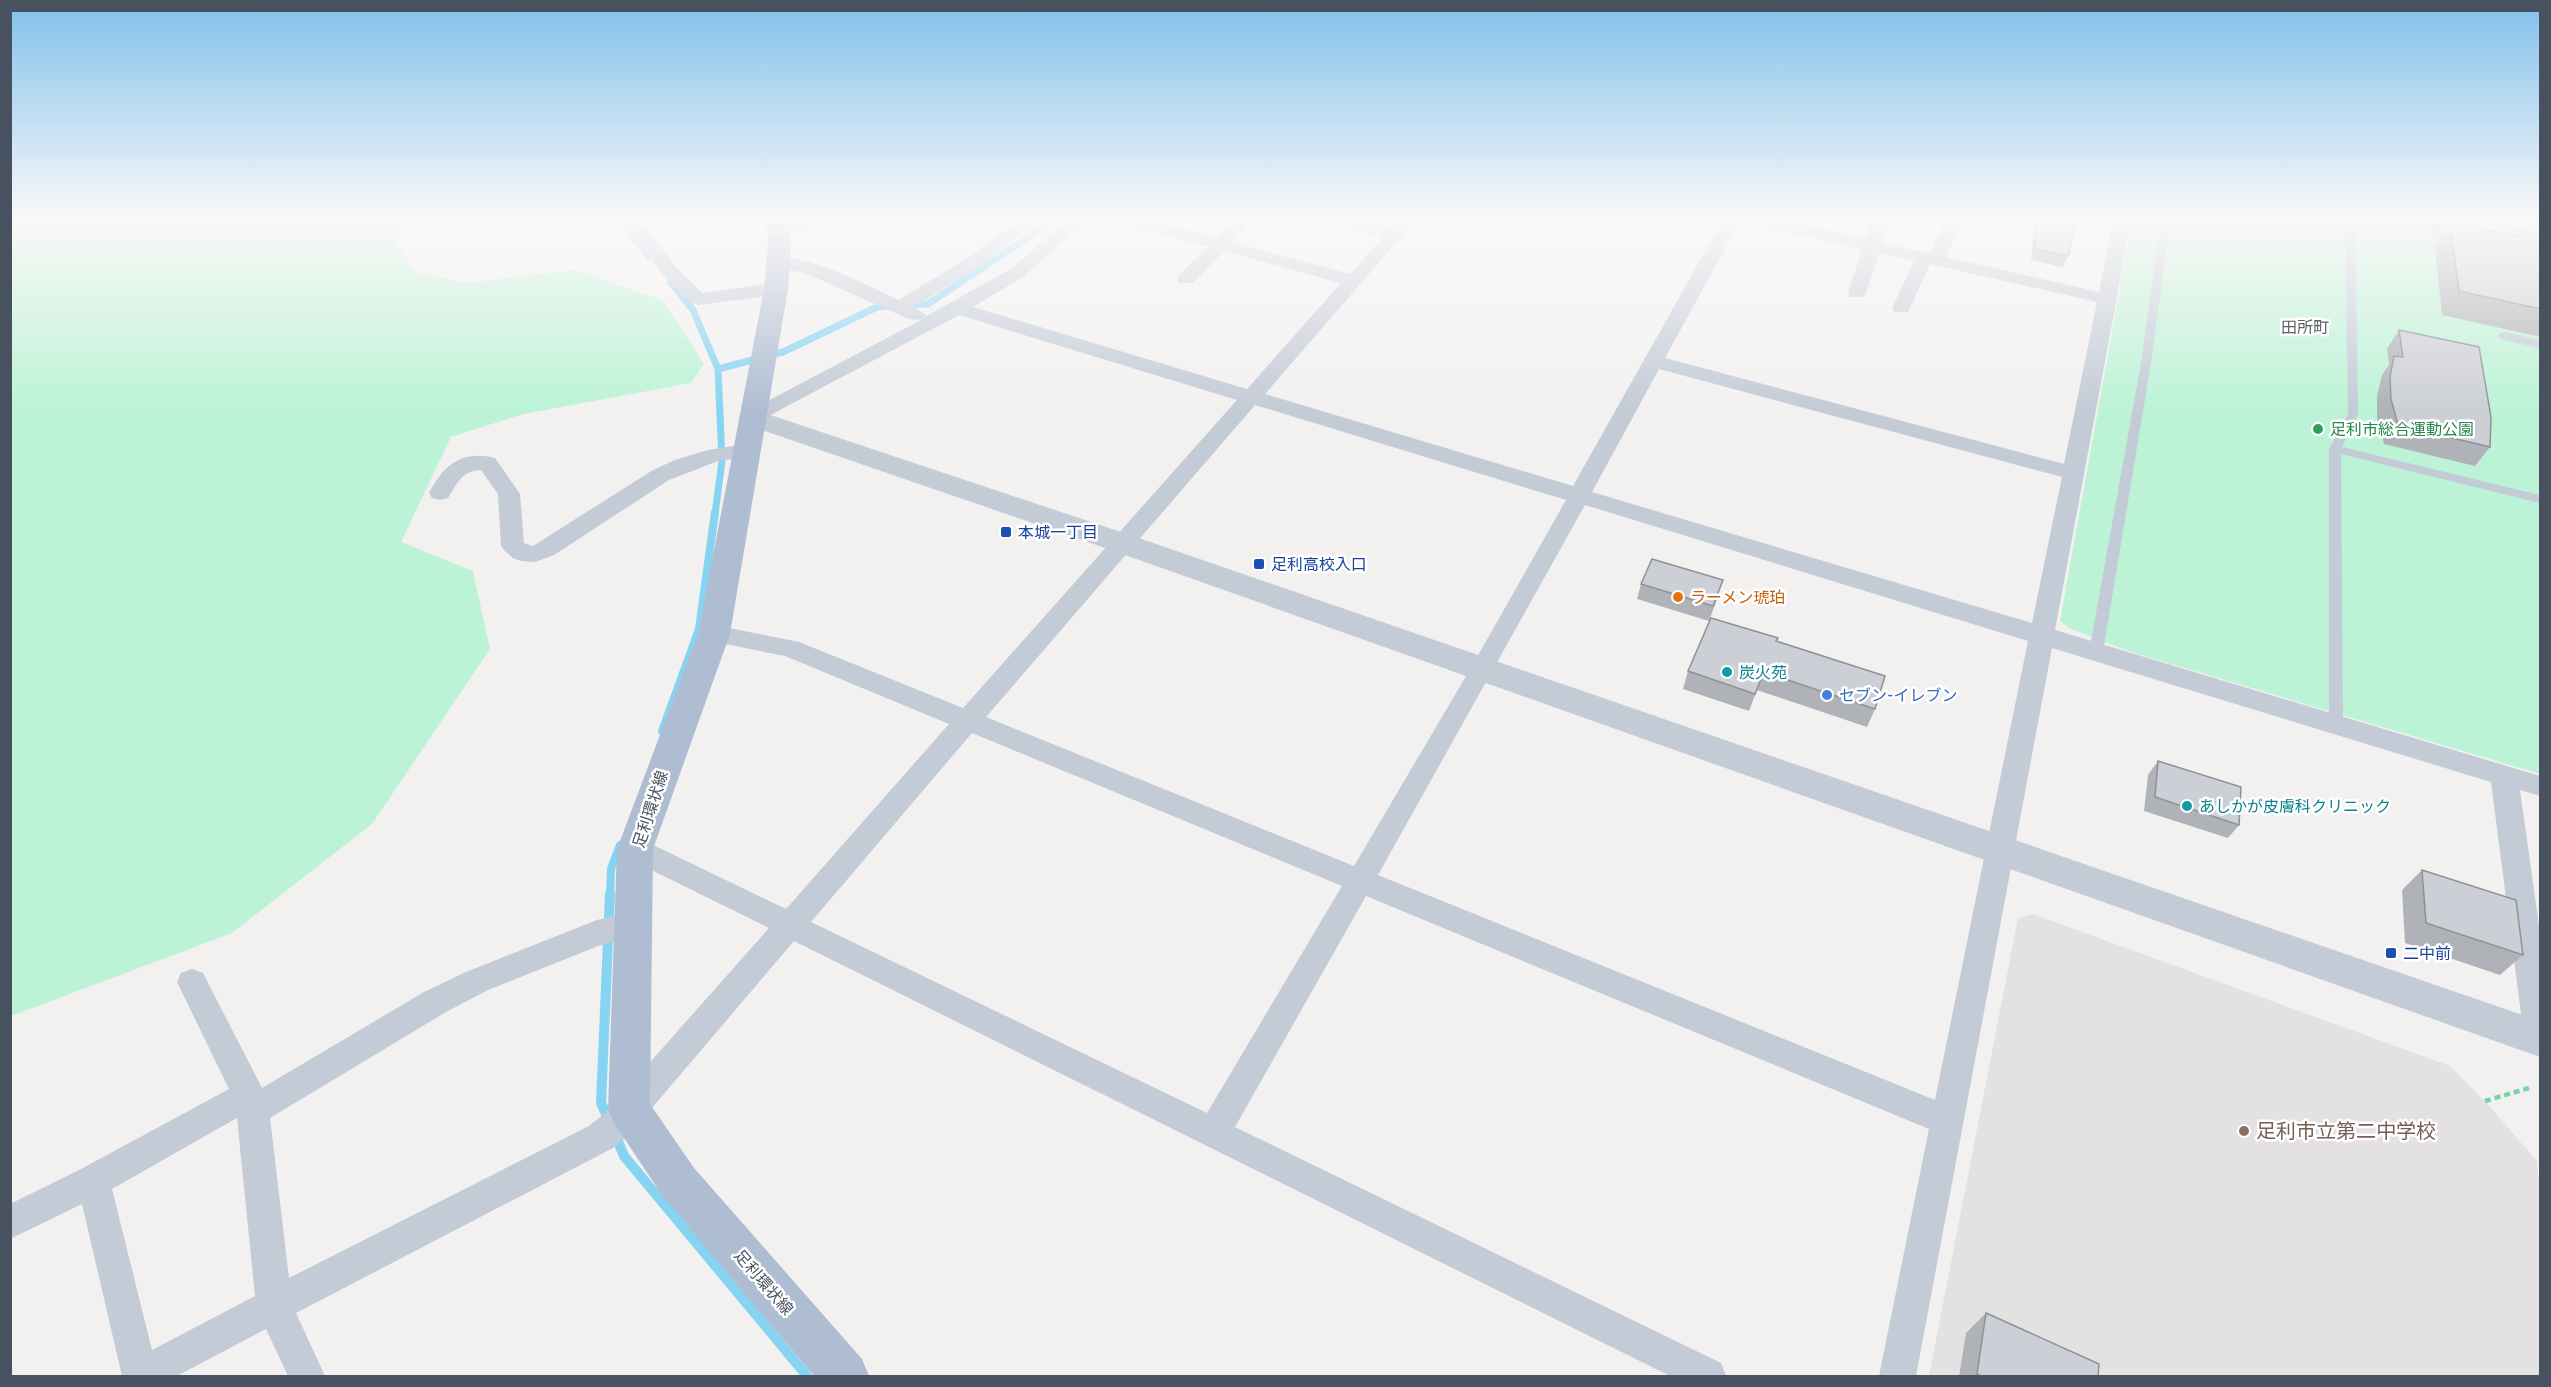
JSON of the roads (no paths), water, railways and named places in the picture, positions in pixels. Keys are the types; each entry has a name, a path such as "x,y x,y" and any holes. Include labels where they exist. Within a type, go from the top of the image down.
{"main road":[{"name":"足利環状線","path":"777,281 735,444 714,634 635,849 615,928 616,1123 679,1183 845,1377"}],"street":[{"path":"680,281 698,299 776,289"},
{"path":"839,281 930,322"},
{"path":"900,308 944,281"},
{"path":"440,493 449,476 467,463 487,463 508,494 513,546 520,553 535,554 546,550 660,475 735,444 930,322 957,309 1003,281"},
{"path":"93,1181 141,1377 616,1123 1354,281"},
{"path":"1214,1132 1482,670 1698,281"},
{"path":"1857,293 1861,281"},
{"path":"1902,308 1914,281"},
{"path":"2025,281 2107,299"},
{"path":"1898,1377 2111,281"},
{"path":"957,309 2541,786"},
{"path":"2505,336 2541,344"},
{"path":"1653,361 2073,473"},
{"path":"735,444 1122,543 1999,851 2541,1038 2504,775"},
{"path":"714,634 790,648 969,719 1948,1121"},
{"path":"635,849 1708,1377"},
{"path":"10,1222 251,1103 477,981 615,928"},
{"path":"192,982 251,1103 274,1305 307,1377"}],"lane":[{"path":"2096,652 2146,363 2157,281"},
{"path":"2336,723 2335,449 2353,414 2351,281"},
{"path":"2335,449 2541,499"}],"waterway":[{"path":"910,305 928,304 963,281"},
{"path":"671,282 693,310 718,369"},
{"path":"718,369 783,352 877,307 891,306"},
{"path":"715,514 722,461 718,369"},
{"path":"662,731 699,629 715,512"},
{"path":"610,896 611,869 620,845"},
{"path":"610,894 601,1103 610,1122"},
{"path":"615,1134 624,1156 807,1376"}],"place":[{"name":"足利市総合運動公園","path":"2318,429"},
{"name":"本城一丁目","path":"1006,532"},
{"name":"足利高校入口","path":"1259,564"},
{"name":"ラーメン琥珀","path":"1678,597"},
{"name":"炭火苑","path":"1727,672"},
{"name":"セブン-イレブン","path":"1827,695"},
{"name":"あしかが皮膚科クリニック","path":"2187,806"},
{"name":"二中前","path":"2391,953"},
{"name":"足利市立第二中学校","path":"2244,1131"}],"district":[{"name":"田所町","path":"2305,327"}]}
